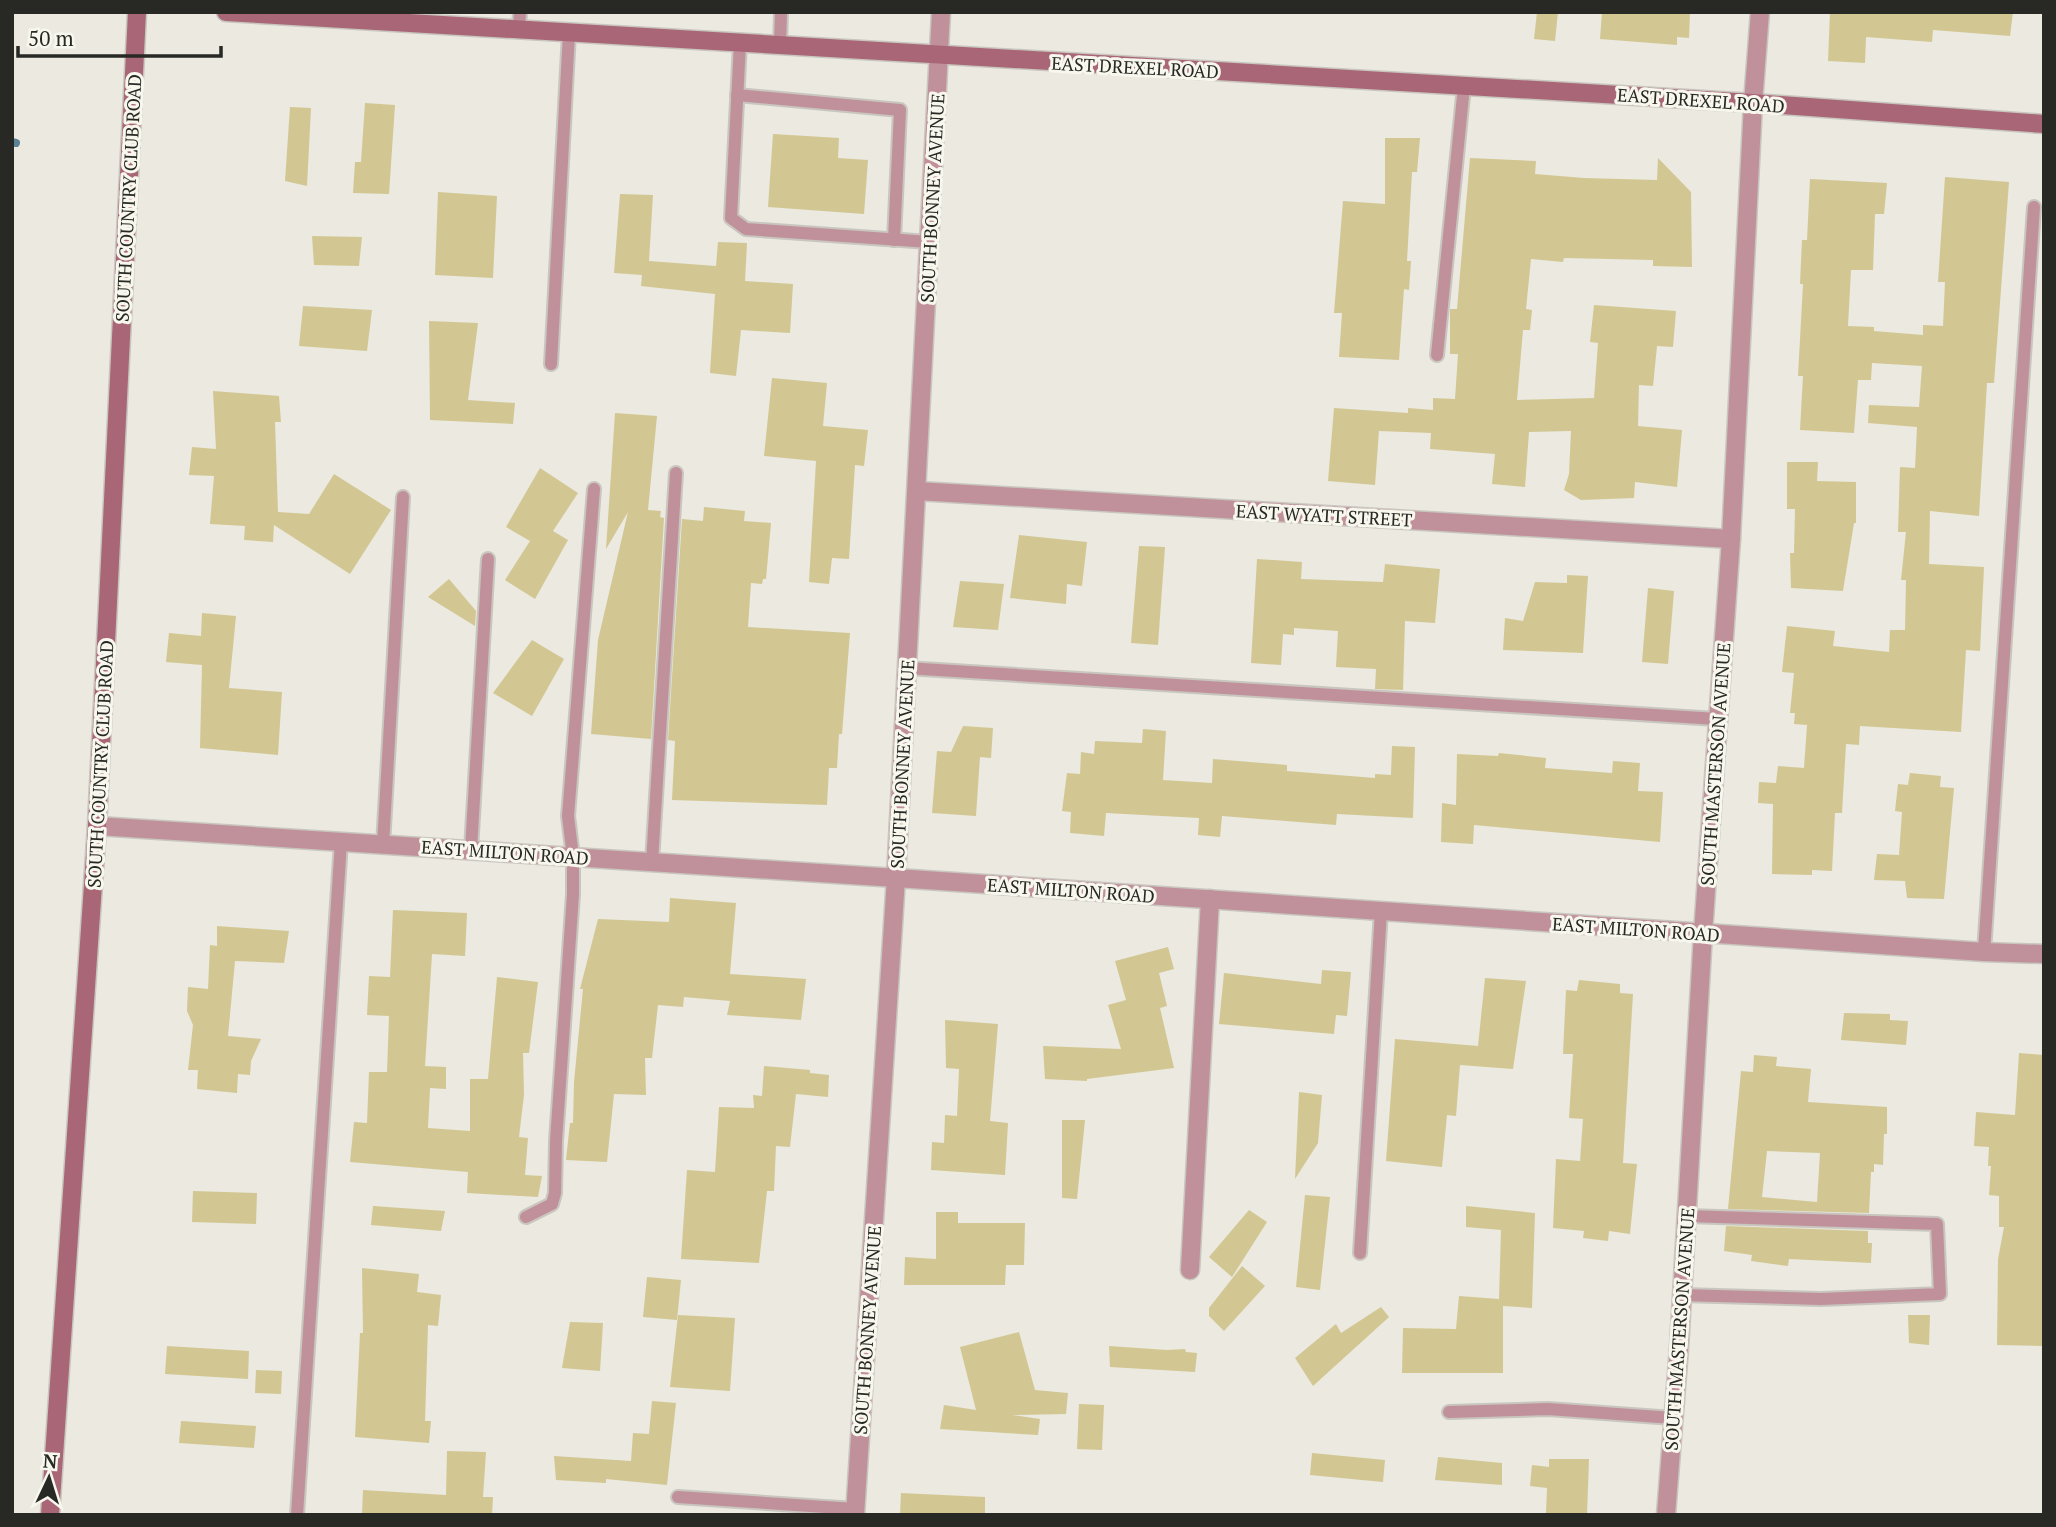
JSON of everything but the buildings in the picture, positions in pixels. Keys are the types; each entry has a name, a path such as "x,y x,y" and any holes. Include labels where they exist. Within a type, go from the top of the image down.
{"street":[{"name":"SOUTH COUNTRY CLUB ROAD","path":"50,1515 97,826 137,12"},
{"name":"EAST DREXEL ROAD","path":"226,12 520,21 569,33 1753,103 2044,124"},
{"name":"SOUTH BONNEY AVENUE","path":"855,1512 896,878 941,12"},
{"name":"SOUTH MASTERSON AVENUE","path":"1666,1515 1731,539 1759,12"},
{"name":"EAST WYATT STREET","path":"917,491 1731,539"},
{"name":"EAST MILTON ROAD","path":"97,826 2044,954"},
{"path":"1190,1270 1210,899"}],"lane":[{"path":"780,46 781,12"},
{"path":"551,364 569,33"},
{"path":"740,43 731,218 746,229 929,242"},
{"path":"1437,355 1464,86"},
{"path":"737,95 900,110 894,240"},
{"path":"1984,952 2034,206"},
{"path":"652,862 676,473"},
{"path":"526,1217 552,1205 555,1194 556,1141 573,906 573,857 568,816 594,489"},
{"path":"383,845 403,497"},
{"path":"471,850 488,559"},
{"path":"906,668 1717,719"},
{"path":"297,1515 341,842"},
{"path":"1360,1253 1381,911"},
{"path":"1682,1295 1821,1299 1940,1294 1937,1224 1687,1216"},
{"path":"1449,1412 1548,1409 1674,1418"},
{"path":"678,1497 855,1512"}],"waterway":[{"path":"12,142 16,143"}]}
